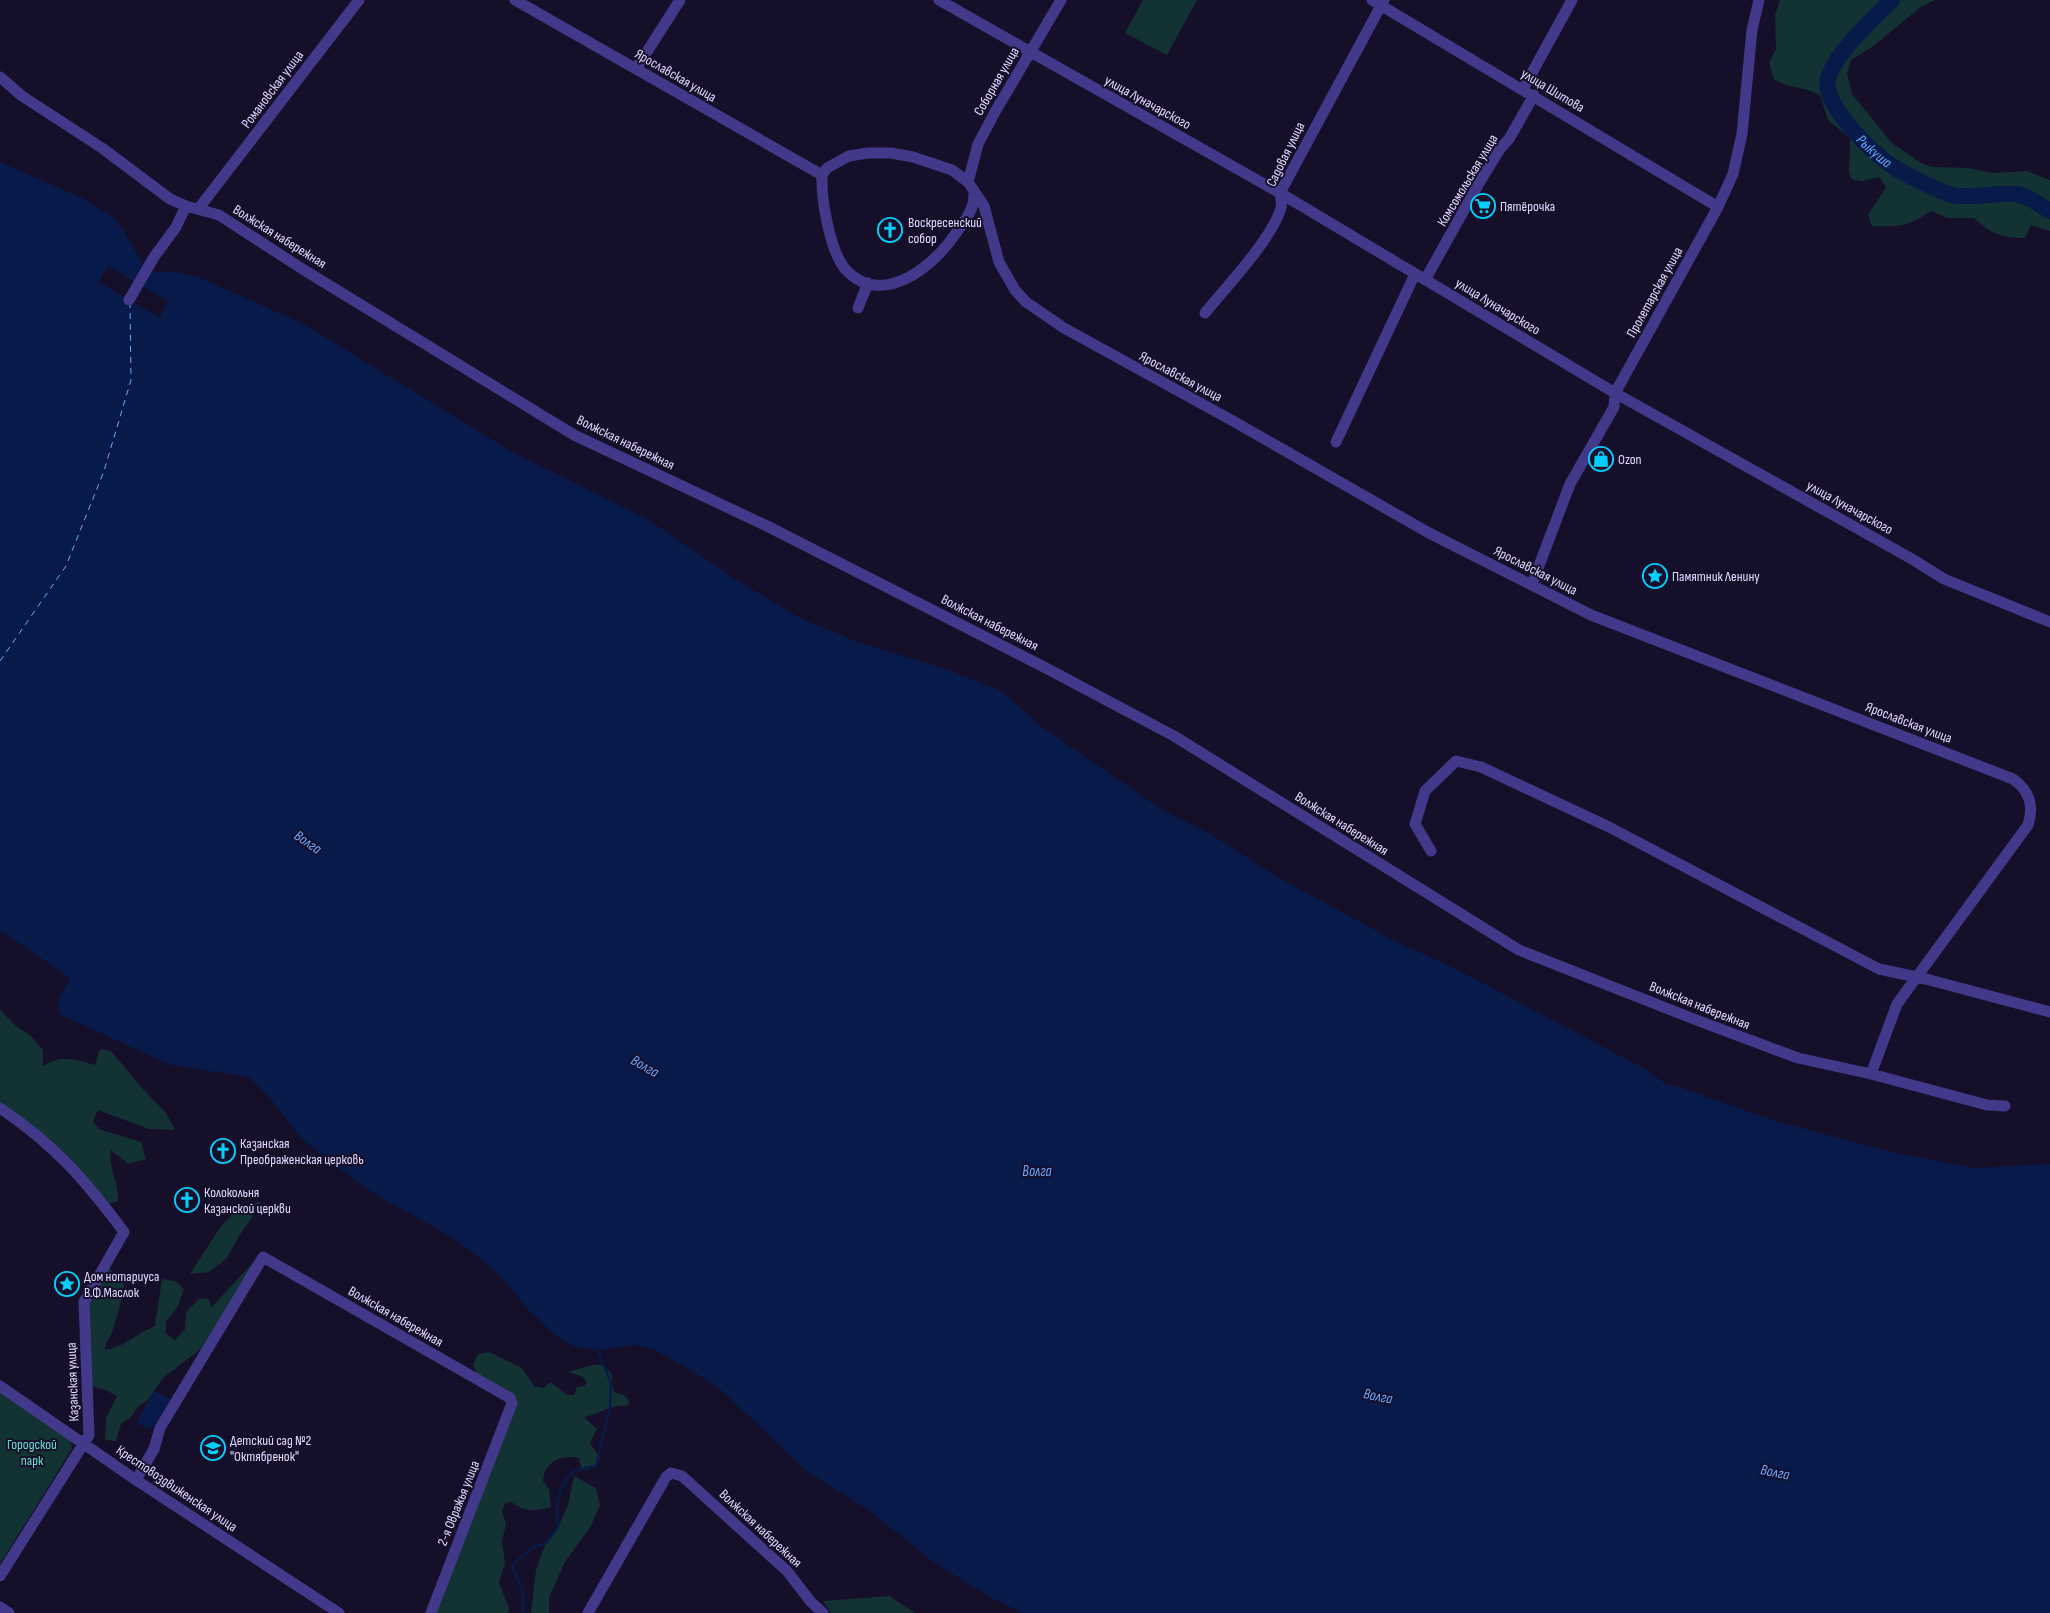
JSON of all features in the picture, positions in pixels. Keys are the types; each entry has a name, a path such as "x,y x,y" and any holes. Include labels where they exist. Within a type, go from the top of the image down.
{"street":[{"name":"Романовская улица","path":"199,208 359,0"},
{"name":"Ярославская улица","path":"515,0 822,175 827,168 849,156 868,153 891,153 934,163 952,170 968,182 984,206 998,262 1015,290 1026,302 1113,356 1242,426 1429,533 1591,615 2013,779 2028,796 2031,804 2032,813 2028,825 1897,1004 1871,1074"},
{"path":"636,69 680,0"},
{"name":"улица Луначарского","path":"939,0 1280,193 1615,393 1912,559 1944,579 2050,622"},
{"name":"Соборная улица","path":"968,182 978,144 1061,0"},
{"path":"1523,89 1572,0"},
{"name":"Пролетарская улица","path":"1532,584 1570,484 1614,408 1615,393 1718,208 1734,174 1742,134 1752,30 1759,0"},
{"name":"улица Шитова","path":"1379,2 1718,208"},
{"name":"Садовая улица","path":"1205,313 1256,250 1274,224 1282,206 1280,193 1379,2"},
{"name":"Волжская набережная","path":"0,77 22,96 102,148 170,198 186,206 219,215 304,270 574,435 767,526 1044,667 1174,736 1519,950 1752,1042 1798,1058 1871,1074 1987,1105 2005,1106"},
{"name":"Комсомольская улица","path":"1336,442 1420,277 1500,149 1509,139 1534,96"},
{"path":"822,175 825,206 832,238 846,270 868,283 882,285 901,281 934,261 948,245 972,208 974,193"},
{"path":"130,300 154,257 176,227 186,206"},
{"path":"858,308 868,283"},
{"path":"1431,851 1415,824 1424,791 1456,761 1481,767 1609,827 1879,969 2050,1012"},
{"name":"Казанская улица","path":"0,1108 26,1126 69,1164 98,1196 124,1232 84,1302 89,1435 0,1576"},
{"name":"Волжская набережная","path":"136,1480 154,1449 160,1428 264,1256 510,1398 512,1403"},
{"name":"Крестовоздвиженская улица","path":"0,1386 136,1480 339,1613"},
{"name":"2-я Овражья улица","path":"431,1613 512,1403"},
{"name":"Волжская набережная","path":"588,1613 666,1477 671,1473 682,1476 764,1549 788,1571 810,1608 824,1613"},
{"path":"0,1607 9,1613"}],"green space":[{"path":"1143,0 1197,0 1167,55 1125,33"},
{"path":"1780,0 1935,0 1921,7 1872,47 1851,60 1847,74 1852,94 1892,143 1921,163 1933,167 1968,168 1993,173 2027,171 2050,180 2050,231 2031,225 2025,238 2003,236 1986,228 1974,218 1947,218 1931,211 1903,225 1872,226 1868,215 1886,187 1879,177 1862,181 1852,179 1849,173 1850,138 1828,120 1820,95 1774,79 1769,62 1776,49 1775,15"},
{"path":"0,1010 17,1027 30,1035 43,1050 43,1066 62,1059 95,1065 100,1049 111,1051 166,1113 175,1130 149,1129 98,1110 93,1121 99,1129 141,1142 146,1159 128,1164 111,1150 110,1156 118,1201 108,1204 0,1106"},
{"path":"261,1201 226,1259 209,1272 190,1274 221,1226 236,1211"},
{"path":"256,1259 206,1345 163,1378 148,1400 138,1406 132,1416 121,1424 116,1441 105,1440 106,1418 117,1396 103,1389 90,1386 86,1303 107,1266 124,1282 120,1307 105,1350 125,1343 155,1326 162,1279 175,1281 184,1289 178,1306 166,1322 166,1334 175,1340 185,1329 186,1312 199,1299 208,1298 212,1307"},
{"path":"489,1352 522,1368 534,1386 543,1388 551,1382 567,1395 574,1395 577,1387 584,1386 587,1382 583,1377 568,1372 592,1365 602,1365 611,1373 614,1392 624,1395 630,1402 627,1406 616,1406 584,1417 597,1429 590,1443 600,1458 596,1466 588,1470 581,1467 579,1458 575,1457 561,1458 549,1465 545,1470 543,1481 549,1489 551,1507 530,1510 521,1508 511,1502 505,1503 502,1511 506,1524 502,1541 505,1563 499,1582 509,1608 508,1613 433,1613 515,1403 479,1379 473,1365 478,1354"},
{"name":"Городской парк","path":"0,1392 67,1438 71,1442 72,1449 0,1564"},
{"path":"574,1476 596,1488 600,1505 591,1526 565,1562 549,1598 549,1613 531,1613 536,1570 546,1543 558,1527 568,1505"},
{"path":"889,1596 915,1613 831,1613 823,1601"}],"water":[{"name":"Волга","path":"0,162 82,198 113,217 124,231 144,267 150,272 175,272 196,276 302,323 514,453 646,518 732,577 800,618 858,642 946,669 1001,691 1045,729 1164,811 1209,833 1279,878 1397,942 1454,968 1647,1070 1667,1085 1679,1087 1779,1122 1896,1153 1975,1168 2050,1164 2050,1613 1023,1613 988,1596 935,1563 867,1509 805,1470 719,1388 689,1369 653,1349 634,1345 598,1350 576,1347 556,1336 529,1310 499,1275 467,1248 441,1231 378,1196 342,1171 302,1139 272,1100 249,1077 171,1065 61,1015 58,1005 59,1000 70,978 3,932 0,932"},
{"path":"154,1391 169,1398 170,1401 154,1426 147,1428 136,1423"}],"pier":[{"path":"108,266 168,301 160,318 99,282"}],"waterway":[{"name":"Рыкуша","path":"1892,0 1865,26 1838,58 1832,69 1828,79 1828,90 1841,115 1862,140 1885,161 1898,170 1932,187 1959,196 2020,195 2029,198 2050,211"},
{"path":"523,1613 523,1592 512,1565 532,1548 546,1543 558,1527 559,1498 568,1477 575,1471 596,1466 610,1408 611,1383 597,1348"}],"ferry route":[{"path":"0,661 66,566 104,471 131,380 130,305"}],"place":[{"name":"Пятёрочка","path":"1483,206"},
{"name":"Воскресенский собор","path":"890,230"},
{"name":"Ozon","path":"1601,459"},
{"name":"Памятник Ленину","path":"1655,576"},
{"name":"Казанская Преображенская церковь","path":"223,1151"},
{"name":"Колокольня Казанской церкви","path":"187,1200"},
{"name":"Дом нотариуса В.Ф.Маслок","path":"67,1284"},
{"name":"Детский сад №2 \"Октябренок\"","path":"213,1448"}]}
